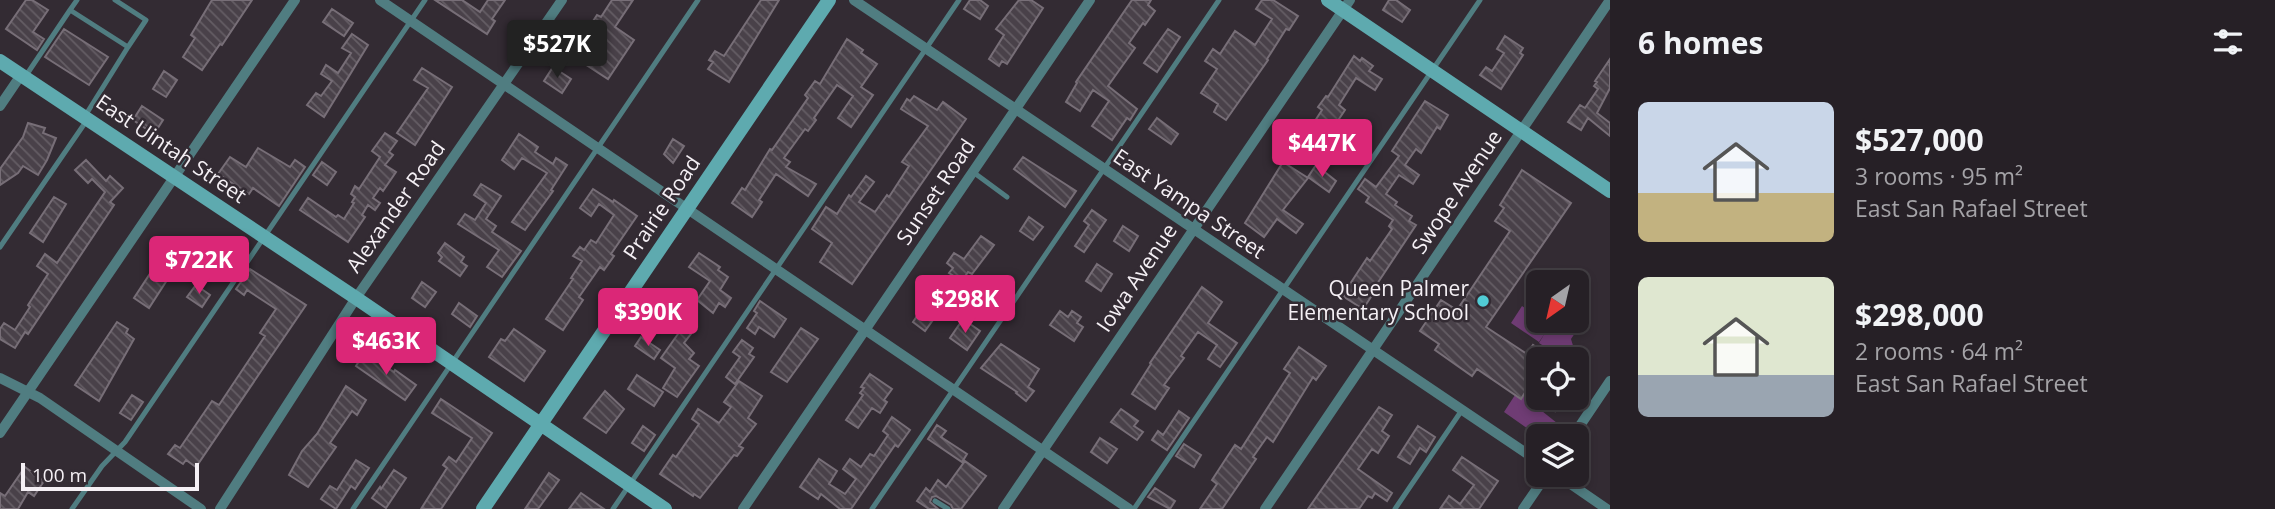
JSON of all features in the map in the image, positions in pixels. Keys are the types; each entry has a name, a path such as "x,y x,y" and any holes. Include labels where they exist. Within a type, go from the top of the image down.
{"street":[{"path":"0,433 295,0"},
{"path":"380,0 1132,509"},
{"name":"Alexander Road","path":"220,509 356,298 562,0"},
{"name":"Prairie Road","path":"483,509 829,0"},
{"name":"East Yampa Street","path":"854,0 1526,453"},
{"name":"Sunset Road","path":"743,509 1090,0"},
{"path":"1328,0 1346,5 1432,71 1610,191"},
{"name":"Swope Avenue","path":"1265,509 1610,0"},
{"name":"Iowa Avenue","path":"1003,509 1346,5"},
{"name":"East Uintah Street","path":"0,61 356,298 665,509"},
{"path":"0,106 23,76"},
{"path":"0,378 40,398 201,509"},
{"path":"1581,424 1610,381"},
{"path":"1523,509 1538,487"},
{"path":"1575,487 1607,509"}],"lane":[{"path":"23,76 77,0"},
{"path":"0,247 86,118 146,20 115,0"},
{"path":"72,509 103,465 117,451 425,0"},
{"path":"353,509 698,0"},
{"path":"613,509 959,0"},
{"path":"872,509 1219,0"},
{"path":"1132,509 1480,0"},
{"path":"71,10 128,47"},
{"path":"973,172 1007,197"},
{"path":"1395,509 1462,410"},
{"path":"935,501 948,509"}],"shaded area":[{"path":"1522,306 1526,309 1526,333 1545,333 1539,342 1511,323"},
{"path":"1545,333 1575,333 1571,339 1573,347 1545,347 1539,343"},
{"path":"1515,395 1521,399 1523,396 1526,398 1526,410 1541,410 1557,423 1526,424 1526,428 1504,412"}],"building":[{"path":"26,0 32,0 48,10 33,32 44,39 37,50 6,29"},
{"path":"212,0 252,0 202,70 183,57 195,38 191,35"},
{"path":"435,0 462,0 480,12 488,0 505,0 492,19 495,21 487,34"},
{"path":"612,0 633,0 615,27 634,40 608,79 571,55 597,15 601,17"},
{"path":"761,0 779,0 729,82 708,69 713,62 709,60 715,51 724,56"},
{"path":"970,0 980,0 988,6 980,19 964,9"},
{"path":"1019,0 1031,0 1043,8 1007,64 1002,61 999,66 989,59 1004,35 996,29"},
{"path":"1132,0 1151,0 1148,5 1155,11 1129,43 1135,48 1108,86 1137,109 1130,120 1127,118 1112,140 1092,126 1109,101 1093,90 1080,111 1066,102 1076,82"},
{"path":"1262,0 1273,0 1298,16 1289,30 1286,29 1226,120 1214,112 1218,104 1201,93 1217,69 1205,61 1213,49 1220,54 1235,31 1255,45 1272,19 1256,9"},
{"path":"1389,0 1396,0 1410,10 1402,22 1383,10"},
{"path":"332,9 353,23 344,36 323,22"},
{"path":"64,29 108,57 89,85 45,57"},
{"path":"1168,29 1180,37 1157,72 1144,63"},
{"path":"352,34 368,45 324,117 307,105 316,93 321,96 332,81 321,74 326,65 338,73 351,53 342,48"},
{"path":"1505,36 1523,48 1520,53 1523,55 1501,89 1480,75 1486,67 1492,71 1504,53 1497,49"},
{"path":"847,39 877,64 861,87 873,95 851,127 838,118 853,96 837,85 814,118 816,120 808,131 805,129 784,158 790,162 786,167 816,184 808,196 776,174 759,200 762,202 752,217 732,203 742,188 745,190 770,149 772,150 808,98 805,95 815,81 820,84"},
{"path":"1354,56 1373,66 1369,71 1382,79 1375,90 1356,78 1339,105 1345,110 1339,119 1362,135 1356,144 1335,129 1323,148 1317,144 1316,147 1300,137 1308,125 1311,127 1322,110 1318,107 1326,96 1328,97"},
{"path":"1610,59 1610,88 1597,113 1610,123 1610,136 1588,118 1581,130 1568,122 1580,105 1585,108 1598,89 1594,86 1597,82 1595,81"},
{"path":"553,67 571,79 562,93 544,81"},
{"path":"422,68 452,87 415,145 397,133 428,88 414,80"},
{"path":"164,71 177,80 166,97 153,89"},
{"path":"914,96 937,110 943,102 966,119 852,284 820,262 832,243 812,229 826,207 837,214 866,176 874,182 859,202 875,212 887,195 889,197 909,166 902,162 928,126 901,109 907,99 910,101"},
{"path":"1425,101 1448,115 1421,153 1416,149 1405,165 1419,175 1413,184 1399,175 1386,194 1397,202 1395,205 1412,216 1409,221 1416,225 1363,309 1344,297 1348,291 1346,290 1367,258 1370,261 1392,229 1389,226 1393,220 1366,202 1369,197 1358,189 1365,179 1376,187 1399,156 1392,151"},
{"path":"142,106 163,120 154,134 133,120"},
{"path":"1157,118 1178,134 1171,144 1149,129"},
{"path":"28,123 45,128 43,133 56,138 47,160 38,175 23,166 18,173 0,185 0,169 23,137"},
{"path":"385,133 397,141 389,152 393,155 385,165 396,172 383,191 380,188 373,198 380,203 375,210 368,205 362,215 365,217 348,242 300,210 308,198 336,217 338,215 344,219 354,203 352,202 355,197 351,194 355,186 359,189 380,157 372,151"},
{"path":"519,134 538,147 535,152 553,164 556,158 567,165 551,190 553,191 525,230 512,222 547,173 522,158 514,169 502,160"},
{"path":"673,139 684,146 673,163 664,154"},
{"path":"258,148 290,167 295,160 305,167 279,206 253,188 249,194 218,174 230,157 246,167"},
{"path":"1023,157 1076,191 1065,207 1014,169"},
{"path":"86,160 106,181 110,176 123,188 110,202 114,205 28,334 25,332 15,348 0,339 0,329 4,323 15,330 48,274 37,266 45,254 57,263 105,192 92,179 88,183 75,170"},
{"path":"322,162 336,172 327,185 313,175"},
{"path":"1283,162 1308,178 1283,210 1303,224 1296,233 1277,219 1264,237 1245,223"},
{"path":"1316,165 1336,181 1329,192 1308,177"},
{"path":"1522,170 1571,203 1486,327 1526,353 1526,391 1521,399 1477,369 1472,376 1435,350 1439,344 1420,331 1441,300 1457,310 1510,231 1495,221 1504,208 1500,205"},
{"path":"481,184 501,196 486,219 496,226 492,232 521,251 502,277 487,267 499,250 458,224 465,214 475,220 486,203 474,195"},
{"path":"593,189 637,216 611,254 614,256 604,270 600,267 579,297 583,300 563,330 546,319 582,261 573,256 580,247 584,250 591,240 596,243 614,215 599,204 591,216 580,208"},
{"path":"54,197 66,204 43,242 30,233"},
{"path":"1092,210 1106,220 1084,252 1075,246 1089,225 1084,221"},
{"path":"1029,217 1043,227 1033,240 1020,231"},
{"path":"1123,226 1138,236 1129,251 1114,241"},
{"path":"981,236 994,245 972,274 968,272 962,281 949,273 953,268 947,263 954,253 964,259"},
{"path":"214,239 230,249 219,267 203,256"},
{"path":"445,243 464,257 461,262 467,266 460,276 439,261 442,257 438,253"},
{"path":"699,253 720,267 718,270 728,277 720,290 731,298 725,307 719,303 713,313 697,300 710,281 689,267"},
{"path":"159,260 171,268 166,275 169,277 149,308 134,298"},
{"path":"1097,264 1112,274 1101,291 1086,281"},
{"path":"250,269 306,305 196,467 186,460 183,464 168,454 175,445 180,448 212,401 219,405 265,336 260,333 276,309 247,290 244,295 236,289"},
{"path":"422,282 436,292 425,307 412,298"},
{"path":"196,285 210,295 202,307 187,297"},
{"path":"937,287 952,297 943,316 938,313 925,331 913,322"},
{"path":"1202,287 1222,302 1208,323 1237,343 1220,367 1208,359 1217,345 1198,332 1181,356 1184,358 1164,385 1169,388 1155,409 1132,394"},
{"path":"760,301 786,319 774,337 759,327 755,334 747,328 757,313 754,311"},
{"path":"667,302 689,317 681,328 660,312"},
{"path":"459,303 477,316 470,327 452,314"},
{"path":"1060,311 1068,317 1072,311 1081,317 1077,323 1083,327 1074,341 1050,325"},
{"path":"963,319 980,331 967,350 950,338"},
{"path":"117,322 128,329 126,333 134,339 99,401 75,385"},
{"path":"685,324 694,330 684,343 694,353 689,359 699,366 677,397 663,388 675,368 661,358"},
{"path":"801,328 818,339 787,382 771,372"},
{"path":"514,329 545,351 524,381 489,357 501,339 505,341"},
{"path":"641,337 660,350 654,359 635,346"},
{"path":"742,340 753,348 749,354 754,357 735,384 726,377 740,357 733,352"},
{"path":"1001,344 1039,369 1028,387 1034,391 1026,401 981,368"},
{"path":"1299,347 1326,366 1316,380 1313,377 1273,442 1267,437 1253,457 1256,459 1222,509 1200,509 1217,484 1212,480 1227,457 1235,445 1241,449 1290,373 1284,369"},
{"path":"364,353 416,385 405,400 356,366"},
{"path":"870,374 892,389 884,400 887,402 880,413 872,408 858,428 846,420 863,395 860,393 864,388 861,387"},
{"path":"637,375 663,392 654,406 628,389"},
{"path":"739,381 762,396 748,418 756,424 739,446 743,448 737,456 734,455 700,498 694,494 693,496 660,474 673,455 676,457 699,424 692,419 698,409 719,423 731,407 724,402"},
{"path":"346,386 366,400 357,415 352,411 330,443 336,447 308,487 289,475"},
{"path":"605,391 624,409 606,433 584,418"},
{"path":"132,395 143,402 131,420 120,413"},
{"path":"441,399 492,433 441,509 421,509 447,468 443,465 449,457 456,462 472,438 432,413"},
{"path":"1379,407 1392,415 1382,431 1389,436 1378,453 1372,449 1358,469 1392,493 1387,501 1375,493 1372,498 1368,496 1359,509 1308,509"},
{"path":"1121,409 1138,421 1134,426 1143,432 1137,440 1111,422"},
{"path":"1179,411 1189,418 1167,450 1152,440 1158,431 1163,435"},
{"path":"892,417 910,430 898,447 895,445 851,509 840,509 821,494 818,499 800,487 819,459 837,471 829,484 845,494 856,479 843,469 850,459 861,467 870,454 874,456 888,435 883,431"},
{"path":"937,425 946,431 941,437 967,454 962,462 928,439"},
{"path":"643,426 655,435 644,451 632,443"},
{"path":"1418,426 1435,437 1426,452 1420,448 1410,464 1398,457"},
{"path":"1100,438 1117,449 1107,463 1091,452"},
{"path":"1184,444 1201,455 1194,467 1176,456"},
{"path":"1462,457 1498,481 1479,509 1440,509 1449,496 1460,504 1474,485 1453,470"},
{"path":"356,460 369,468 355,489 351,486 336,509 321,499 330,486 337,490"},
{"path":"965,461 986,476 961,509 953,509 936,496 932,497 930,502 938,509 929,509 917,501 926,488 930,492 938,480 946,487"},
{"path":"25,467 44,481 34,496 28,492 18,509 0,509 0,493 5,496"},
{"path":"394,470 406,478 386,508 372,498"},
{"path":"549,473 559,480 538,509 525,509"},
{"path":"1155,488 1175,501 1170,509 1148,497"},
{"path":"581,493 604,509 569,509"}],"place":[{"name":"Queen Palmer Elementary School","path":"1483,301"}]}
